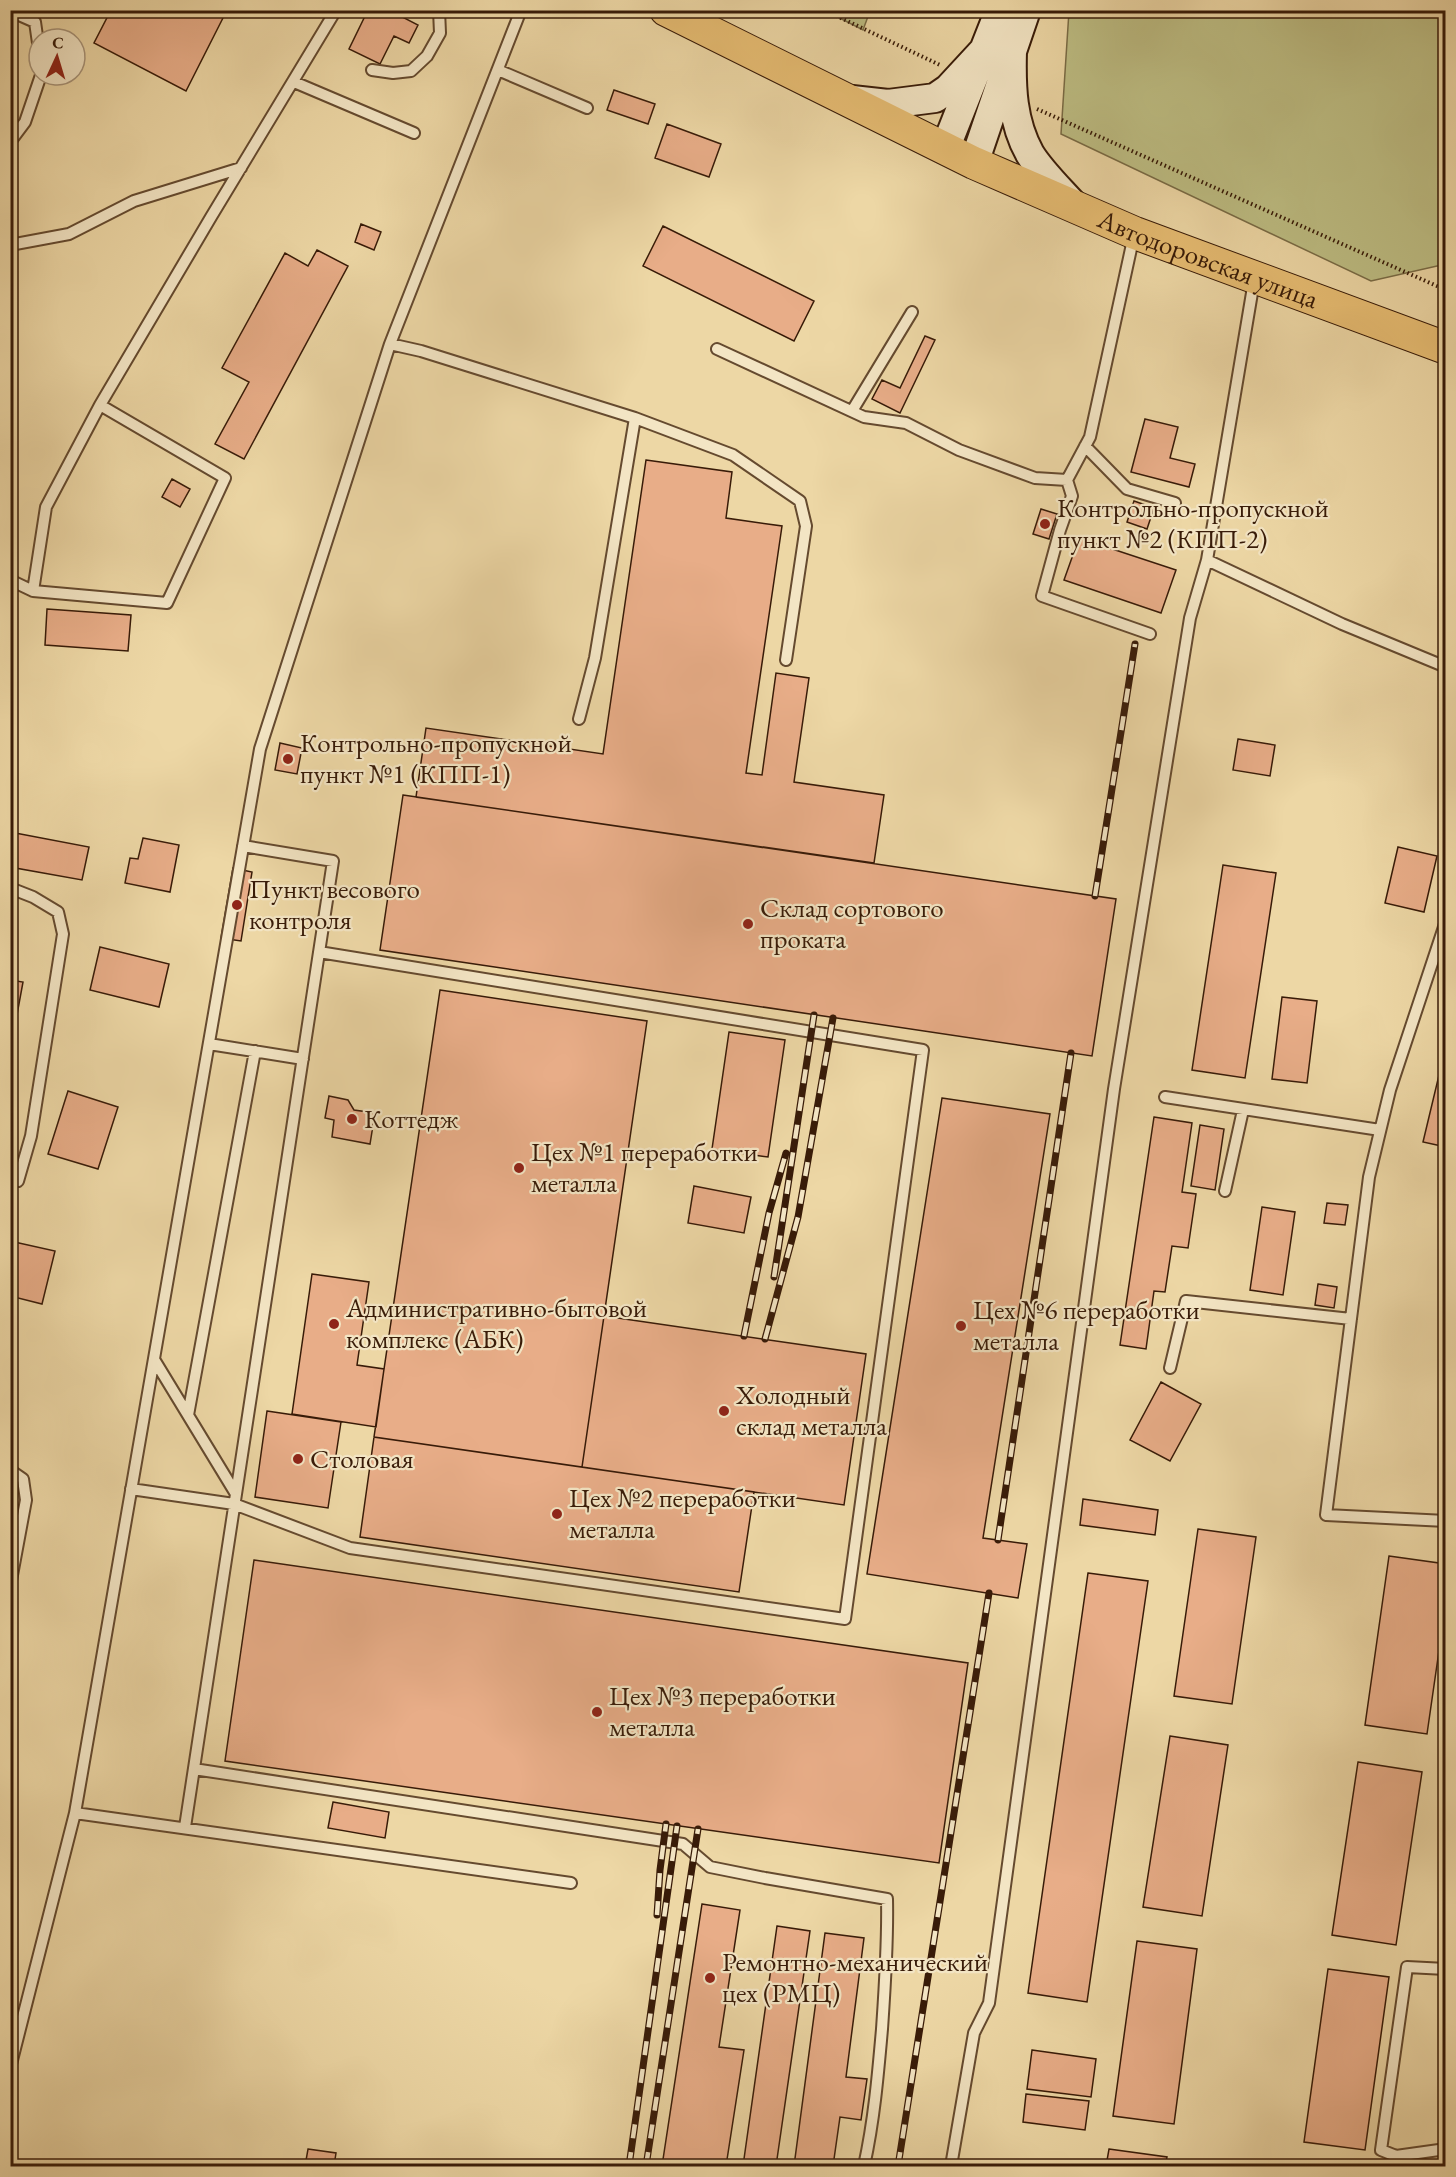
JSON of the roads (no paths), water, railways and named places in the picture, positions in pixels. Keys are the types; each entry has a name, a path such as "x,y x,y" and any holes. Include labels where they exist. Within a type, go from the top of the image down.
{"main road":[{"name":"Автодоровская улица","path":"666,10 974,163 1075,207 1135,233 1446,348"},
{"path":"974,163 999,50 1000,10"},
{"path":"945,149 973,81 999,50 1026,10"},
{"path":"845,99 888,104 935,98 999,50"},
{"path":"999,50 1012,95 1019,131 1031,156 1075,207"}],"lane":[{"path":"10,10 35,22 36,27"},
{"path":"33,591 46,507 100,405 336,10"},
{"path":"372,70 393,73 411,71 427,56 440,33 439,10"},
{"path":"10,2068 75,1813 260,749 390,344 521,10"},
{"path":"498,70 588,108"},
{"path":"294,82 414,133"},
{"path":"10,142 25,122 37,87"},
{"path":"10,245 69,234 134,201 241,168"},
{"path":"1135,233 1090,436 1067,480 1072,496 1042,596 1150,634"},
{"path":"951,2166 974,2033 989,2003 1114,1089 1190,618 1207,560 1254,277"},
{"path":"852,411 912,312"},
{"path":"390,344 421,351 635,418 733,455 800,501 806,526 786,660"},
{"path":"717,349 864,417 906,423 959,450 1035,478 1067,480"},
{"path":"10,580 33,591 167,603 225,478 100,405"},
{"path":"579,720 595,658 635,418"},
{"path":"1085,446 1127,489 1174,503"},
{"path":"1207,560 1342,624 1446,667"},
{"path":"185,1827 333,861 243,846"},
{"path":"10,888 33,897 58,912 63,934 31,1136 18,1181"},
{"path":"1446,921 1390,1090 1369,1177 1326,1515 1446,1521"},
{"path":"131,1489 235,1499 350,1548 844,1618 923,1050 319,952"},
{"path":"209,1044 303,1059"},
{"path":"188,1415 255,1051"},
{"path":"1165,1097 1380,1130"},
{"path":"1225,1191 1243,1110"},
{"path":"1170,1368 1186,1301 1351,1319"},
{"path":"154,1360 235,1499"},
{"path":"10,1470 23,1479 26,1500 10,1586"},
{"path":"194,1769 683,1844 710,1867 887,1899 888,1949 879,2070 870,2140 864,2166"},
{"path":"75,1813 571,1883"},
{"path":"1446,1969 1407,1967 1381,2150 1396,2156 1446,2149"}],"railway":[{"path":"1095,896 1135,644"},
{"path":"774,1277 814,1015"},
{"path":"765,1339 798,1217 833,1018"},
{"path":"998,1540 1071,1053"},
{"path":"744,1336 769,1213 786,1153"},
{"path":"898,2166 989,1593"},
{"path":"657,1915 666,1824"},
{"path":"629,2166 677,1826"},
{"path":"646,2166 698,1829"}],"place":[{"name":"Контрольно-пропускной пункт №2 (КПП-2)","path":"1045,524"},
{"name":"Контрольно-пропускной пункт №1 (КПП-1)","path":"288,759"},
{"name":"Пункт весового контроля","path":"237,905"},
{"name":"Склад сортового проката","path":"748,924"},
{"name":"Коттедж","path":"352,1119"},
{"name":"Цех №1 переработки металла","path":"519,1168"},
{"name":"Административно-бытовой комплекс (АБК)","path":"334,1324"},
{"name":"Цех №6 переработки металла","path":"961,1326"},
{"name":"Холодный склад металла","path":"724,1411"},
{"name":"Столовая","path":"298,1459"},
{"name":"Цех №2 переработки металла","path":"557,1514"},
{"name":"Цех №3 переработки металла","path":"597,1712"},
{"name":"Ремонтно-механический цех (РМЦ)","path":"710,1978"}]}
